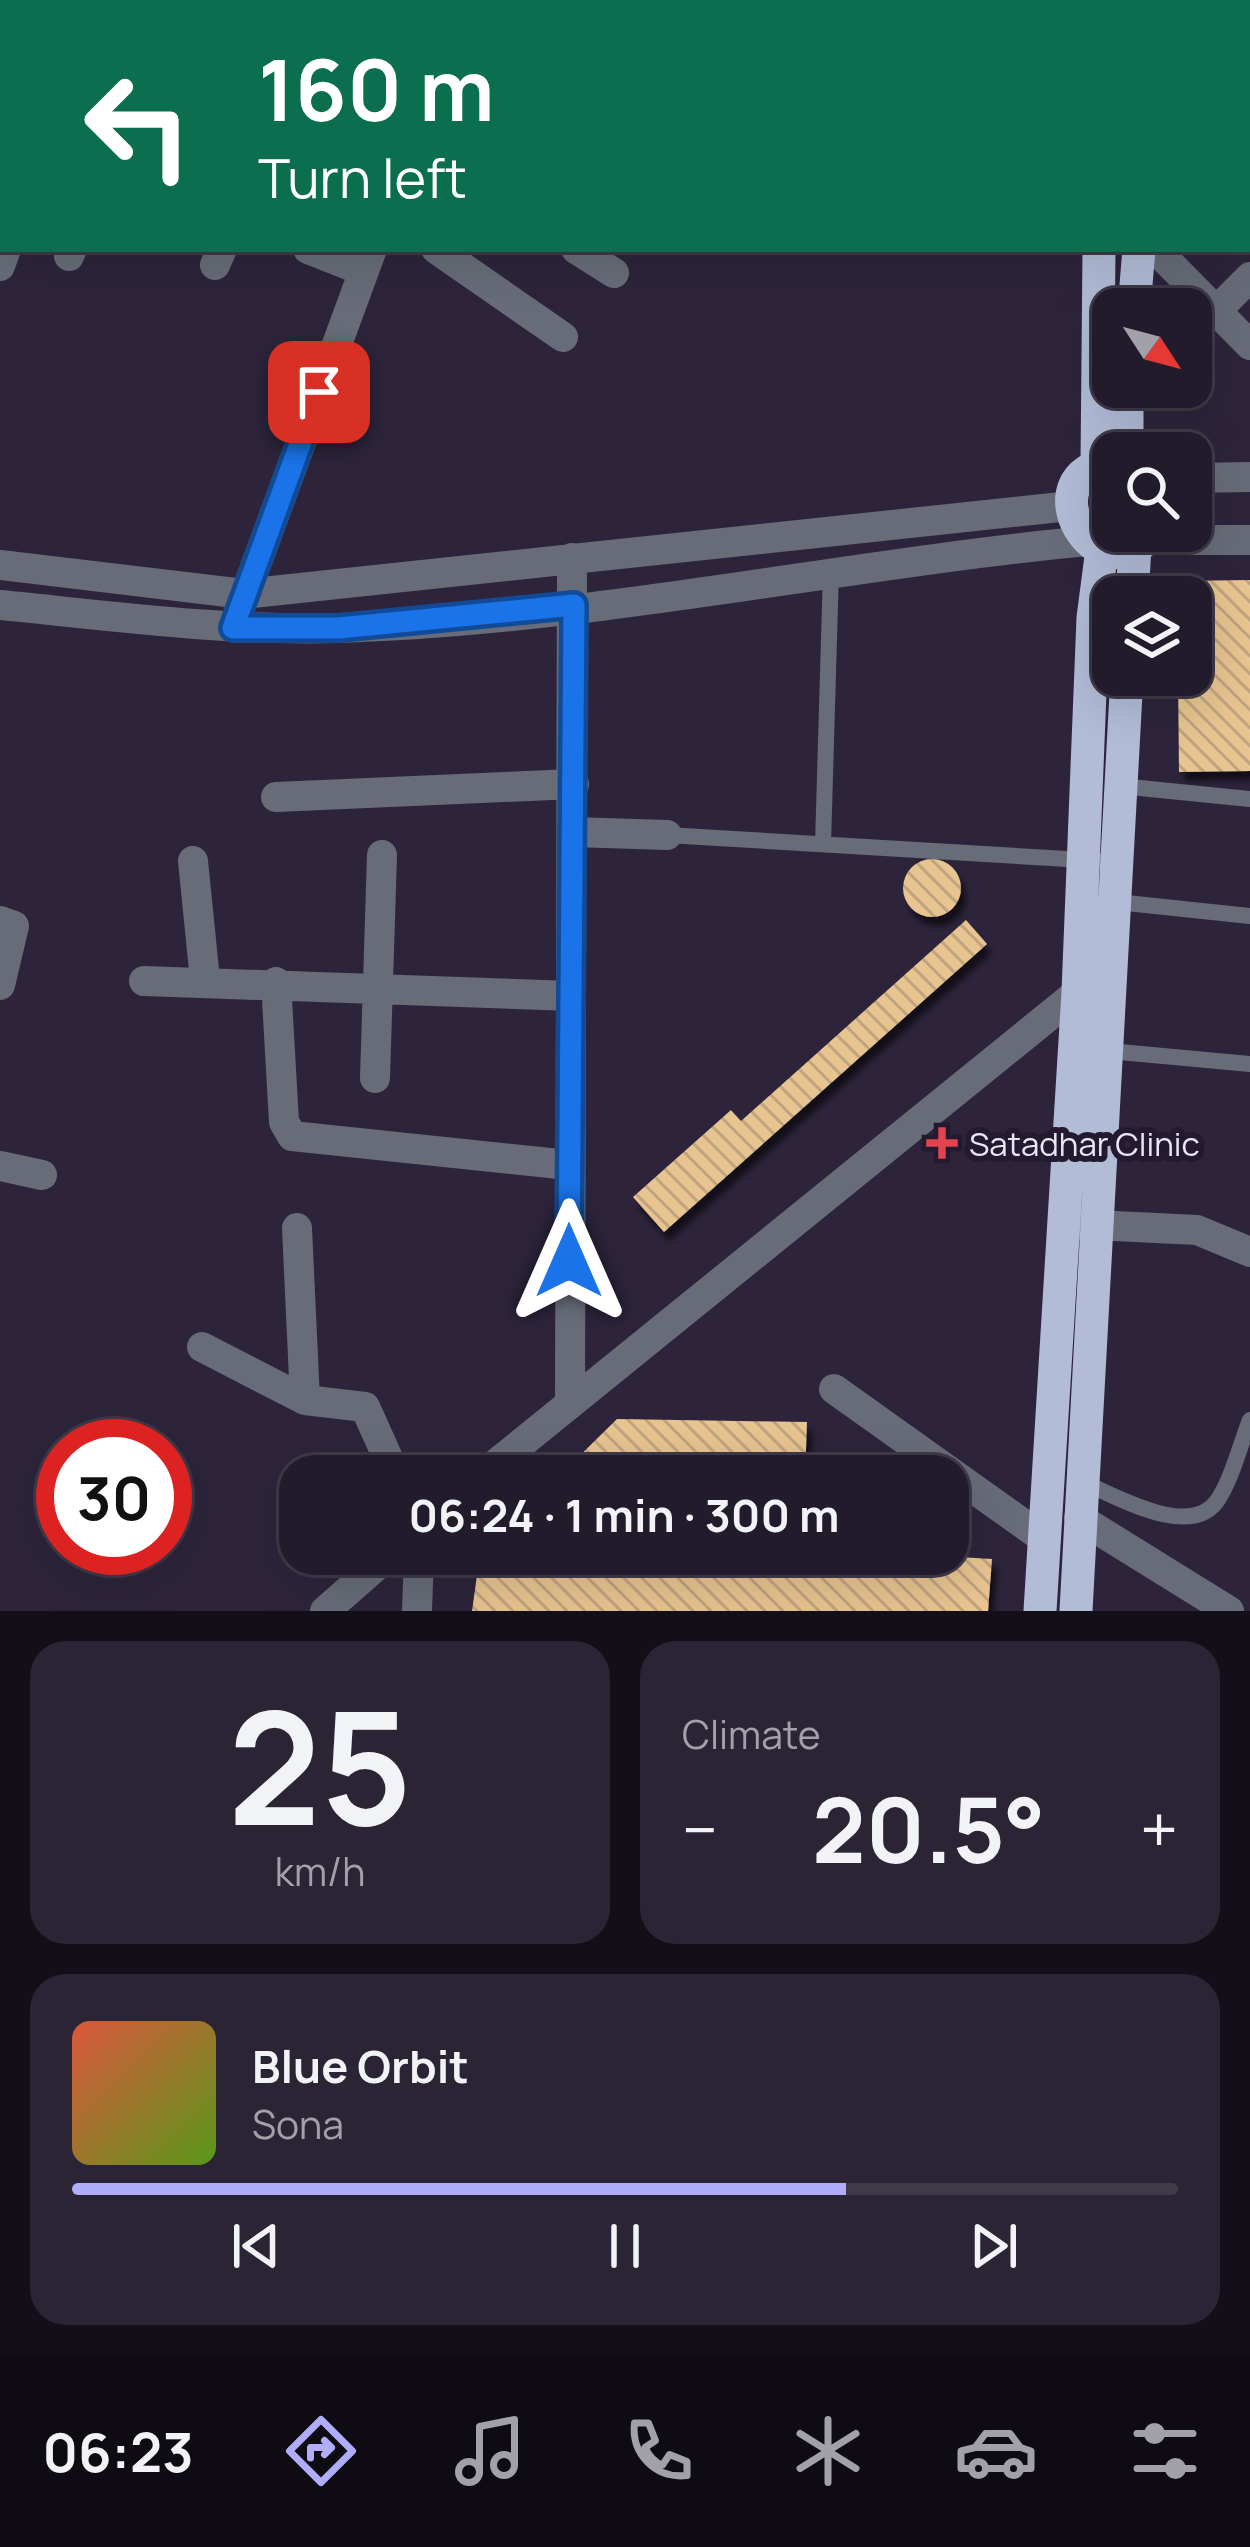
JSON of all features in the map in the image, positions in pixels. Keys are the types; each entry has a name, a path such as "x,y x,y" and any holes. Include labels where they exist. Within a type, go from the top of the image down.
{"highway":[{"path":"1099,252 1110,432"},
{"path":"1092,472 1078,481 1070,506 1075,525 1092,531"},
{"path":"1040,1611 1078,992 1093,619 1121,552"},
{"path":"1076,1611 1115,962 1126,696"}],"street":[{"path":"233,628 368,260 324,252"},
{"path":"440,252 563,337"},
{"path":"581,252 614,273"},
{"path":"1147,269 1216,311 1250,345"},
{"path":"1216,311 1250,277"},
{"path":"1212,478 1250,477"},
{"path":"0,566 244,594 1070,506"},
{"path":"1212,541 1250,540"},
{"path":"0,605 233,628 339,628 1092,545"},
{"path":"570,1404 572,558"},
{"path":"277,797 574,784"},
{"path":"573,832 667,835"},
{"path":"375,1078 382,855"},
{"path":"193,861 205,980"},
{"path":"0,921 14,926 0,985"},
{"path":"507,1455 1115,962"},
{"path":"144,981 276,982 571,996"},
{"path":"276,982 284,1122 292,1136 569,1165"},
{"path":"0,1166 42,1175"},
{"path":"1062,1224 1197,1230 1250,1252"},
{"path":"297,1228 305,1400"},
{"path":"202,1347 305,1400 365,1407 387,1455"},
{"path":"834,1388 1043,1538"},
{"path":"1079,1519 1229,1611"},
{"path":"325,1611 366,1575"},
{"path":"417,1611 418,1575"}],"lane":[{"path":"823,844 830,572"},
{"path":"1120,786 1250,799"},
{"path":"667,835 1118,862"},
{"path":"1117,902 1250,916"},
{"path":"1109,1052 1250,1064"},
{"path":"1081,1482 1170,1516 1195,1516 1216,1504 1250,1420"}],"building":[{"path":"1250,580 1250,771 1179,772 1178,696 1212,696 1212,581"},
{"path":"932,859 952,868 961,888 952,908 932,917 912,908 903,888 912,868"},
{"path":"966,920 987,944 664,1232 633,1197 731,1110 741,1121"},
{"path":"617,1419 807,1422 806,1455 580,1455"},
{"path":"969,1558 992,1559 988,1611 472,1611 477,1575 969,1575"}],"place":[{"name":"Satadhar Clinic","path":"942,1143"}],"route":[{"path":"319,392 233,628 339,628 574,605 569,1261"}]}
